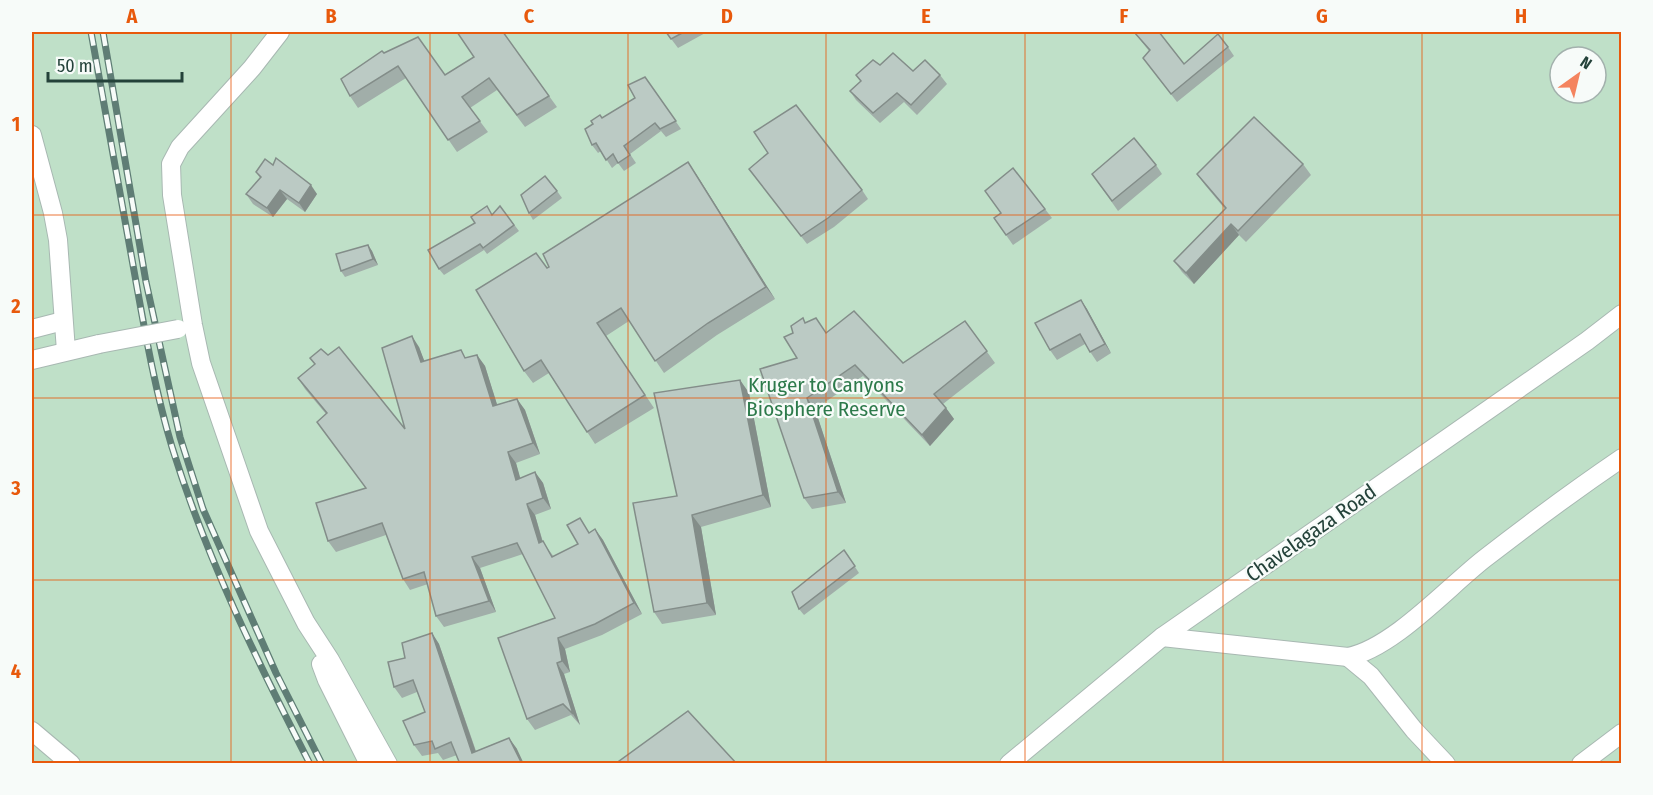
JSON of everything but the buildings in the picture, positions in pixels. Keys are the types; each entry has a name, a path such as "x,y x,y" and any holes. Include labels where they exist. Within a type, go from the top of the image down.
{"street":[{"path":"280,32 252,68 180,147 171,164 172,195 186,327 201,363 259,531 306,623 330,660 388,764"},
{"path":"32,135 54,213 66,351"},
{"name":"Chavelagaza Road","path":"1009,764 1162,638 1587,341 1622,314"},
{"path":"32,329 63,321"},
{"path":"32,360 186,327"},
{"path":"1162,638 1348,657 1362,654 1420,614 1484,559 1622,458"},
{"path":"306,623 327,680 369,764"},
{"path":"1348,657 1371,676 1414,730 1446,764"},
{"path":"32,731 71,764"},
{"path":"1581,764 1622,733"}],"green space":[{"name":"Kruger to Canyons Biosphere Reserve","path":"32,32 1621,32 1621,763 32,763"}],"railway":[{"path":"91,32 150,356 172,447 200,528 234,608 310,764"},
{"path":"103,32 146,282 180,437 203,509 276,673 322,764"}]}
